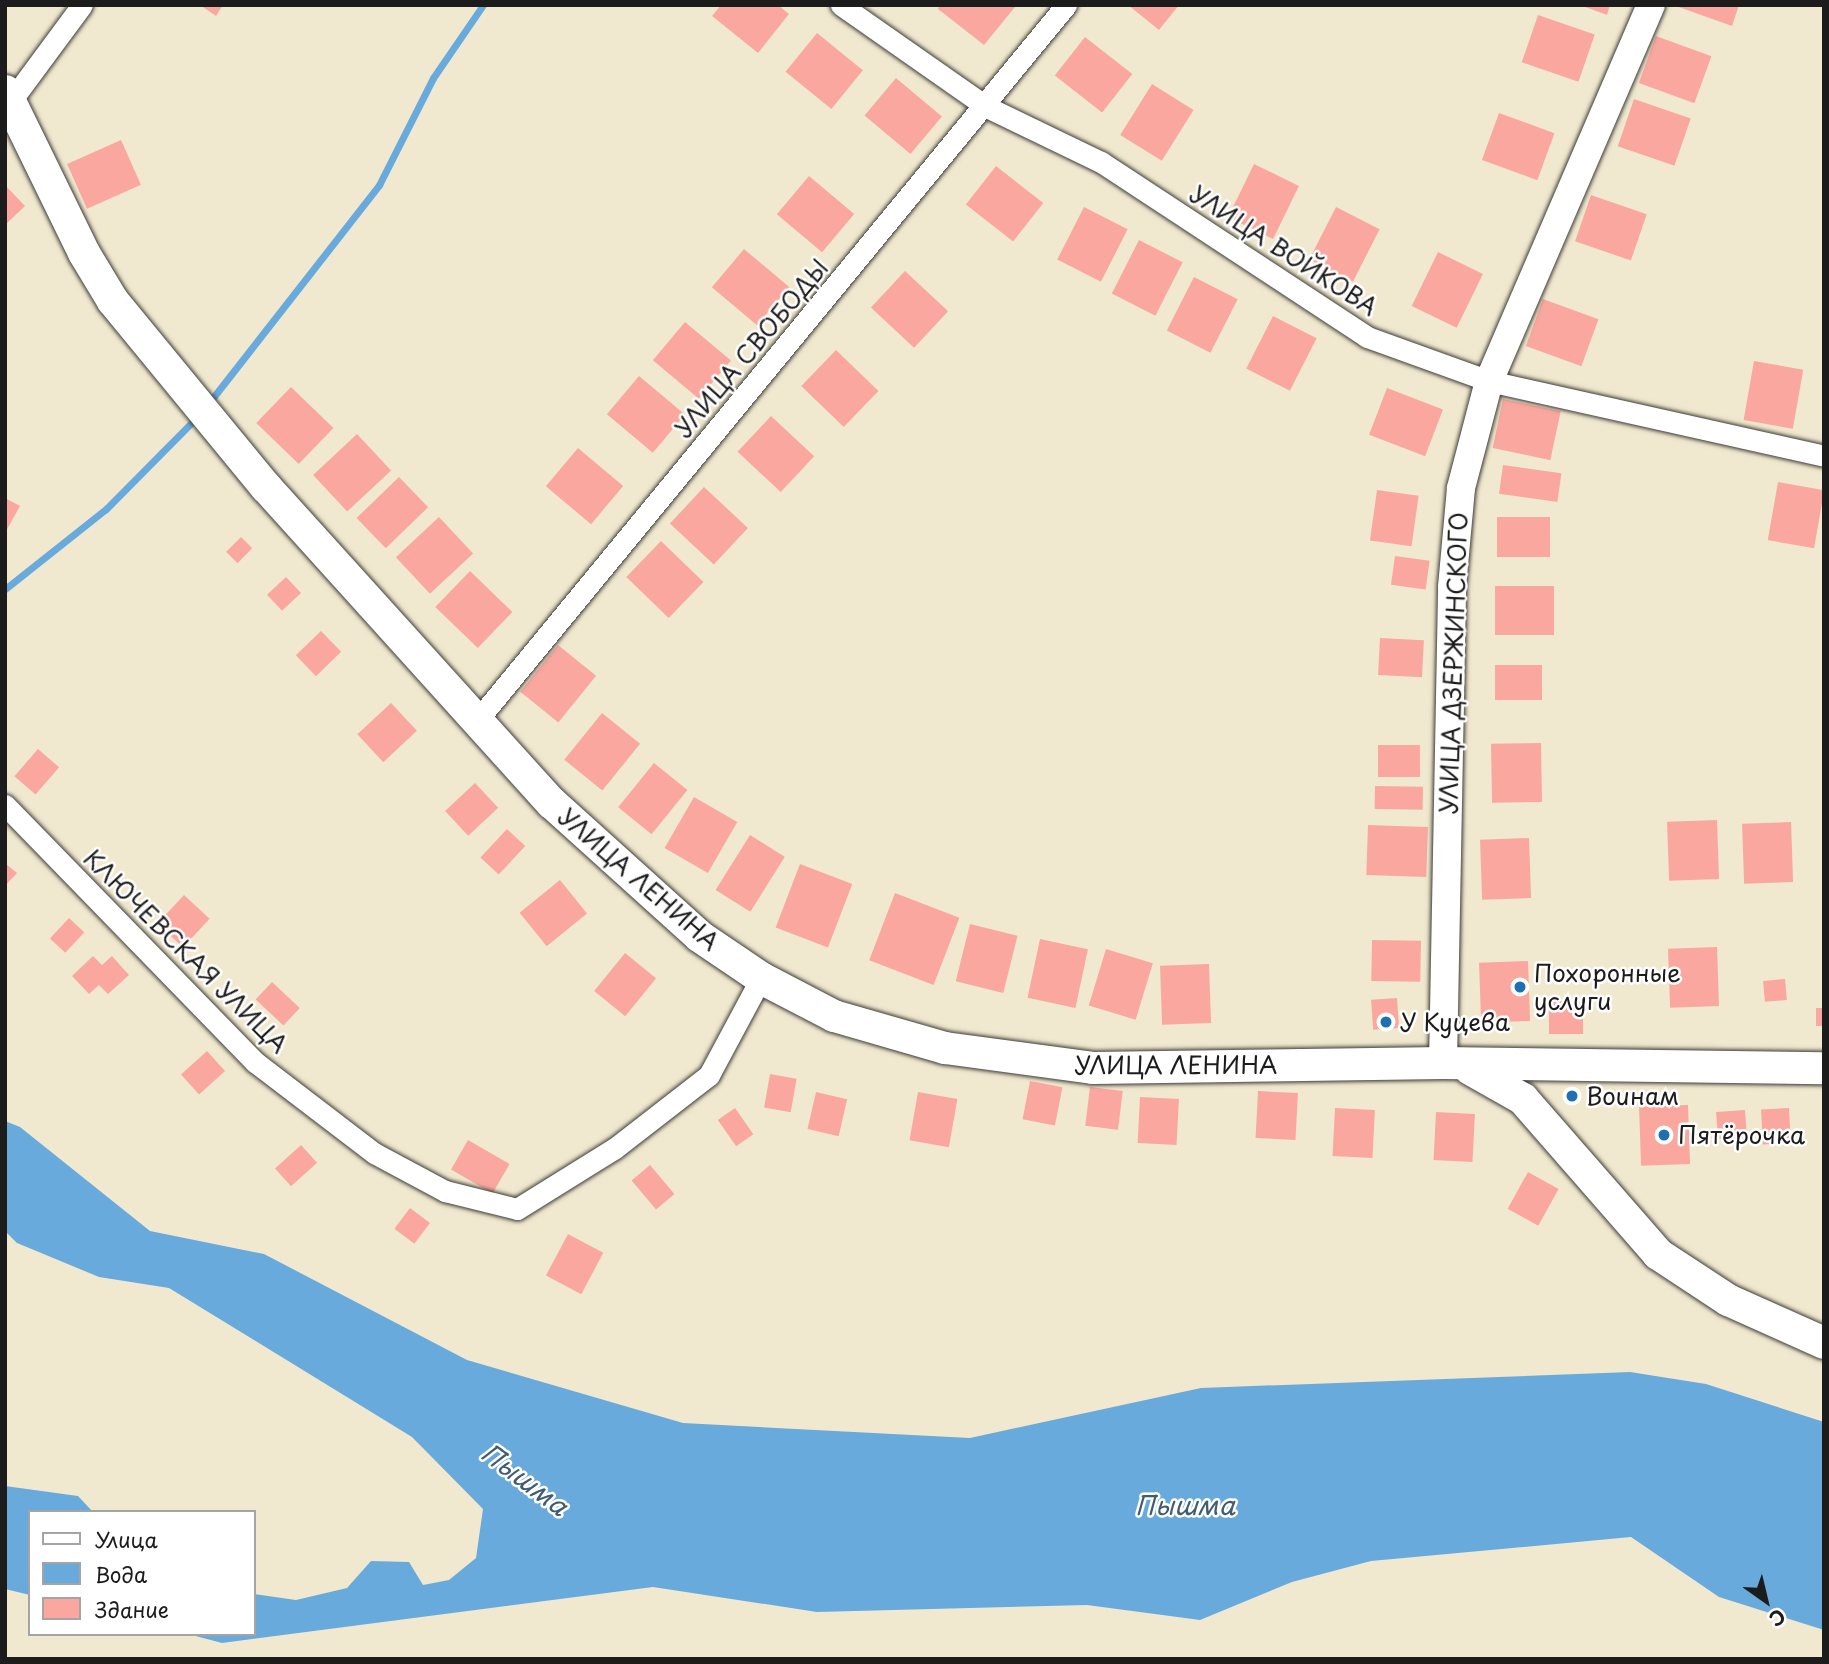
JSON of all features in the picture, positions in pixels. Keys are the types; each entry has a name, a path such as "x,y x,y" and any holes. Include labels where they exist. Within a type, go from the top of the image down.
{"main road":[{"name":"УЛИЦА ЛЕНИНА","path":"7,101 84,253 113,301 265,487 475,723 643,888 699,936 761,978 834,1016 945,1048 1093,1068 1454,1065 1824,1068"},
{"path":"1454,1065 1523,1099 1658,1254 1728,1300 1824,1343"}],"street":[{"path":"7,101 82,5"},
{"name":"УЛИЦА ВОЙКОВА","path":"841,5 985,106 1101,162 1367,337 1489,381 1824,456"},
{"name":"УЛИЦА СВОБОДЫ","path":"475,723 1066,5"},
{"name":"УЛИЦА ДЗЕРЖИНСКОГО","path":"1454,1065 1452,587 1461,488 1489,381 1651,5"},
{"name":"КЛЮЧЕВСКАЯ УЛИЦА","path":"5,805 255,1062 374,1153 445,1191 517,1209 615,1148 709,1075 761,978"}],"water":[{"name":"Пышма","path":"5,1121 20,1127 150,1231 264,1254 467,1360 683,1423 970,1438 1201,1388 1630,1372 1706,1384 1824,1422 1824,1630 1719,1597 1631,1537 1371,1561 1292,1582 1200,1620 1087,1605 817,1612 653,1587 222,1643 196,1636 256,1636 256,1594 296,1600 347,1588 371,1561 409,1562 423,1585 449,1580 476,1558 483,1509 412,1437 169,1288 99,1277 17,1243 5,1231"},
{"path":"5,1486 78,1496 91,1510 28,1510 28,1595 5,1589"}],"building":[{"path":"200,5 223,5 216,16"},
{"path":"721,5 778,5 789,14 758,53 712,16"},
{"path":"940,5 1015,7 984,45 938,9"},
{"path":"1128,5 1179,5 1159,30"},
{"path":"1580,5 1610,5 1607,15"},
{"path":"1673,5 1739,5 1732,26"},
{"path":"1538,15 1595,35 1578,82 1522,62"},
{"path":"817,33 863,70 831,109 786,72"},
{"path":"1656,36 1711,56 1694,103 1639,83"},
{"path":"1085,37 1132,74 1102,113 1055,76"},
{"path":"896,78 942,117 910,154 865,116"},
{"path":"1152,84 1194,110 1162,161 1120,135"},
{"path":"1634,99 1691,119 1674,166 1618,146"},
{"path":"1499,113 1554,133 1537,180 1482,160"},
{"path":"121,140 141,185 87,209 67,164"},
{"path":"1254,164 1299,186 1273,239 1228,217"},
{"path":"996,166 1043,203 1013,242 966,205"},
{"path":"809,176 854,214 822,252 777,214"},
{"path":"5,185 25,206 5,225"},
{"path":"1591,195 1647,214 1631,261 1575,241"},
{"path":"1084,207 1128,229 1101,282 1057,260"},
{"path":"1336,207 1380,229 1353,282 1309,260"},
{"path":"1139,240 1183,262 1155,316 1112,293"},
{"path":"744,249 789,287 757,325 712,287"},
{"path":"1438,252 1483,274 1457,328 1412,306"},
{"path":"905,271 948,311 914,348 871,308"},
{"path":"1194,277 1238,299 1210,353 1167,330"},
{"path":"1543,299 1598,319 1581,366 1526,346"},
{"path":"1273,316 1317,338 1290,391 1246,369"},
{"path":"685,322 731,361 699,399 653,360"},
{"path":"836,350 878,391 844,427 801,386"},
{"path":"1754,361 1803,370 1793,429 1744,420"},
{"path":"639,376 685,415 653,453 607,414"},
{"path":"291,387 333,428 299,464 256,423"},
{"path":"1387,388 1443,410 1425,456 1369,435"},
{"path":"1503,399 1561,411 1550,460 1493,448"},
{"path":"771,416 814,456 781,492 738,452"},
{"path":"357,434 391,471 347,511 313,475"},
{"path":"578,448 623,486 591,524 546,486"},
{"path":"1503,465 1561,473 1557,502 1499,494"},
{"path":"399,477 428,507 386,548 357,518"},
{"path":"1778,482 1824,490 1814,548 1768,540"},
{"path":"704,487 748,528 714,564 670,524"},
{"path":"1377,490 1419,496 1411,546 1370,541"},
{"path":"5,498 20,506 5,533"},
{"path":"439,517 473,554 430,594 396,557"},
{"path":"1497,517 1550,517 1550,557 1497,557"},
{"path":"241,537 252,548 237,563 226,552"},
{"path":"661,541 703,582 669,618 626,577"},
{"path":"1395,556 1430,561 1426,590 1391,585"},
{"path":"470,571 512,612 478,648 435,607"},
{"path":"286,577 301,593 282,611 267,595"},
{"path":"1495,586 1554,586 1554,635 1495,635"},
{"path":"321,631 341,652 316,676 296,655"},
{"path":"1380,638 1424,640 1422,677 1378,675"},
{"path":"558,645 596,676 558,722 520,692"},
{"path":"1495,665 1542,665 1542,700 1495,700"},
{"path":"391,703 417,731 383,762 357,734"},
{"path":"602,713 640,744 602,790 564,760"},
{"path":"1541,743 1542,802 1492,803 1491,744"},
{"path":"1378,745 1420,745 1420,777 1378,777"},
{"path":"38,749 59,767 36,795 14,776"},
{"path":"654,763 687,790 652,834 618,807"},
{"path":"475,783 498,808 468,836 445,811"},
{"path":"1375,786 1423,787 1423,810 1375,809"},
{"path":"694,797 737,822 708,873 664,848"},
{"path":"1717,820 1719,879 1669,881 1667,822"},
{"path":"1791,822 1793,882 1744,884 1742,824"},
{"path":"1368,825 1428,827 1426,877 1366,875"},
{"path":"507,829 525,846 499,875 480,858"},
{"path":"750,835 785,857 750,912 716,890"},
{"path":"1529,838 1531,898 1482,900 1480,840"},
{"path":"5,863 17,873 5,886"},
{"path":"800,864 852,884 828,948 776,927"},
{"path":"560,880 587,913 547,946 520,913"},
{"path":"895,893 959,918 934,985 869,960"},
{"path":"184,895 210,919 183,947 157,924"},
{"path":"69,918 84,932 65,953 50,938"},
{"path":"970,924 1018,936 1003,993 956,981"},
{"path":"1040,939 1088,949 1075,1008 1028,998"},
{"path":"1372,940 1421,941 1420,982 1371,981"},
{"path":"1717,947 1719,1006 1670,1008 1668,949"},
{"path":"1106,949 1153,963 1136,1020 1089,1005"},
{"path":"625,953 656,978 625,1016 594,991"},
{"path":"93,956 102,965 112,956 129,975 108,994 99,985 89,994 72,976"},
{"path":"1528,961 1530,1021 1481,1023 1479,963"},
{"path":"1209,964 1211,1023 1162,1025 1160,966"},
{"path":"1785,979 1787,1000 1765,1002 1763,981"},
{"path":"272,982 300,1008 283,1025 256,1000"},
{"path":"1397,998 1399,1028 1373,1030 1371,1000"},
{"path":"1549,1001 1583,1001 1583,1034 1549,1034"},
{"path":"1816,1008 1824,1008 1824,1026 1816,1026"},
{"path":"207,1051 225,1071 199,1094 181,1074"},
{"path":"770,1074 797,1079 791,1112 764,1107"},
{"path":"1030,1081 1062,1087 1055,1126 1023,1119"},
{"path":"1090,1087 1123,1091 1118,1130 1085,1126"},
{"path":"1258,1091 1298,1093 1295,1140 1256,1138"},
{"path":"816,1092 847,1099 839,1136 807,1129"},
{"path":"918,1092 957,1099 949,1147 909,1140"},
{"path":"1140,1097 1179,1099 1177,1145 1138,1143"},
{"name":"Пятёрочка","path":"1688,1105 1690,1164 1641,1166 1639,1107"},
{"path":"735,1108 753,1134 736,1146 718,1120"},
{"path":"1335,1108 1375,1110 1372,1158 1332,1156"},
{"path":"1789,1108 1791,1143 1763,1144 1761,1109"},
{"path":"1745,1110 1747,1137 1718,1139 1716,1112"},
{"path":"1436,1112 1475,1114 1472,1162 1433,1160"},
{"path":"468,1140 510,1164 493,1193 451,1169"},
{"path":"301,1145 317,1163 291,1186 275,1168"},
{"path":"650,1165 674,1194 656,1210 632,1180"},
{"path":"1528,1172 1559,1189 1538,1226 1508,1209"},
{"path":"410,1208 430,1223 414,1244 394,1229"},
{"path":"568,1234 603,1253 581,1294 546,1275"}],"waterway":[{"path":"208,404 379,185 433,78 483,5"},
{"path":"5,589 106,509 198,416"}],"place":[{"name":"Похоронные услуги","path":"1520,987"},
{"name":"У Куцева","path":"1386,1022"},
{"name":"Воинам","path":"1572,1096"},
{"name":"Пятёрочка","path":"1664,1135"}]}
